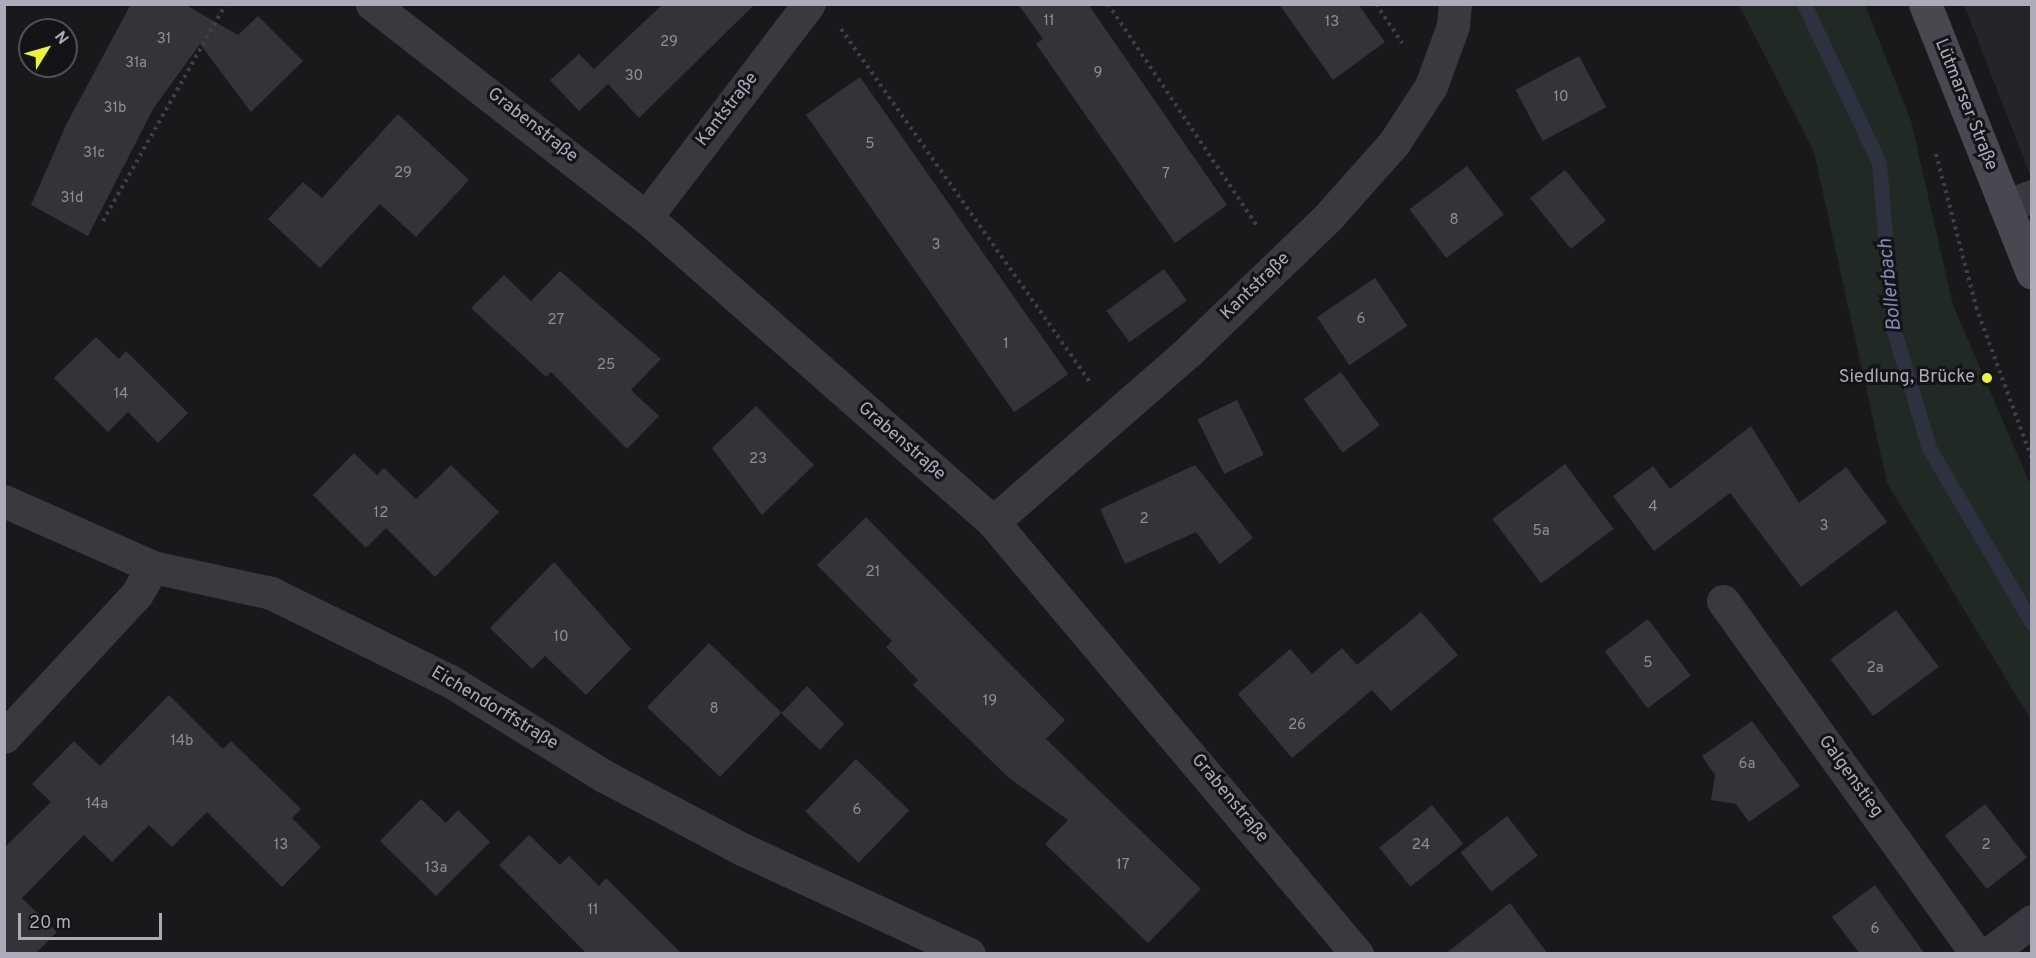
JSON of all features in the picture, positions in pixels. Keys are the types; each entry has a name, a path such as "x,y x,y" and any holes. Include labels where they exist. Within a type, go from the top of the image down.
{"main road":[{"name":"Lütmarser Straße","path":"1925,4 2018,201 2031,273"}],"street":[{"name":"Grabenstraße","path":"372,4 646,217 993,522 1354,952"},
{"name":"Kantstraße","path":"646,217 809,4"},
{"name":"Kantstraße","path":"993,522 1112,418 1281,262 1394,143 1431,86 1453,26 1455,4"},
{"name":"Eichendorffstraße","path":"4,501 153,567 272,593 450,681 604,776 742,849 969,954"},
{"path":"4,737 136,595 153,567"},
{"name":"Galgenstieg","path":"1723,601 1977,954"},
{"path":"1988,954 2031,921"}],"path":[{"path":"103,221 226,4"},
{"path":"1108,4 1281,262"},
{"path":"837,24 1060,335 1112,418"},
{"path":"1934,146 1976,307 2031,459"}],"shaded area":[{"path":"1739,5 1865,5 1911,121 1953,305 2031,486 2031,720 1887,483 1814,152"},
{"path":"1964,5 2031,5 2031,177"}],"building":[{"path":"131,4 184,4 238,35 258,16 303,61 251,112 200,44 153,109 88,236 31,205 66,125"},
{"path":"663,4 755,4 639,118 608,84 579,111 550,80 579,54 594,69"},
{"path":"1018,4 1088,4 1227,205 1175,243 1036,44 1043,39"},
{"path":"1279,4 1358,4 1385,42 1333,80"},
{"path":"1579,56 1606,107 1543,141 1515,90"},
{"path":"860,77 1068,374 1014,412 806,115"},
{"path":"398,114 469,180 416,237 380,204 320,268 268,219 303,182 322,198"},
{"path":"1467,166 1504,215 1446,258 1409,209"},
{"path":"1565,170 1606,221 1571,249 1530,198"},
{"path":"1164,269 1187,301 1129,342 1107,311"},
{"path":"560,271 661,359 631,390 659,416 627,449 551,372 546,377 471,308 504,275 531,301"},
{"path":"1375,278 1407,326 1349,365 1317,317"},
{"path":"96,337 119,359 126,351 188,413 158,443 128,412 108,432 54,378"},
{"path":"1341,372 1380,425 1343,452 1304,399"},
{"path":"1237,400 1264,455 1224,474 1197,419"},
{"path":"756,406 814,465 762,515 712,448"},
{"path":"1751,426 1799,503 1846,467 1887,522 1801,587 1730,493 1654,551 1613,496 1653,466 1670,489"},
{"path":"354,453 377,475 384,468 416,499 451,465 499,512 435,577 386,528 366,548 313,495"},
{"path":"1565,464 1614,529 1541,583 1492,519"},
{"path":"1195,465 1253,538 1220,564 1196,532 1125,564 1100,509"},
{"path":"866,517 1065,720 1046,739 1201,889 1148,943 1045,844 1068,820 1009,778 913,685 918,680 886,647 892,641 817,565"},
{"path":"554,562 631,649 586,695 545,656 532,669 490,628"},
{"path":"1896,610 1939,667 1873,716 1831,659"},
{"path":"1421,612 1458,655 1391,711 1372,690 1292,758 1238,694 1290,649 1312,674 1342,648 1357,665"},
{"path":"1648,619 1691,676 1648,708 1605,651"},
{"path":"709,643 782,713 807,686 844,724 820,750 781,713 720,777 647,707"},
{"path":"169,695 223,749 231,741 301,809 292,818 321,847 282,887 207,812 172,847 149,825 112,862 84,835 22,898 57,932 35,954 4,954 4,848 51,802 32,784 74,741 100,766"},
{"path":"1752,721 1800,786 1749,822 1736,804 1711,800 1715,775 1702,756"},
{"path":"856,759 909,810 859,863 805,812"},
{"path":"421,799 446,823 458,810 490,842 436,896 380,841"},
{"path":"1985,804 2027,858 1987,889 1945,835"},
{"path":"1432,805 1463,844 1411,887 1379,848"},
{"path":"1507,816 1538,855 1491,892 1461,852"},
{"path":"529,835 560,865 569,856 599,886 606,878 682,954 587,954 499,865"},
{"path":"1875,885 1925,954 1860,954 1832,917"},
{"path":"1510,903 1548,954 1445,954"}],"waterway":[{"name":"Bollerbach","path":"1804,4 1879,163 1893,328 1929,448 2032,623"}],"place":[{"name":"Siedlung, Brücke","path":"1987,378"}]}
